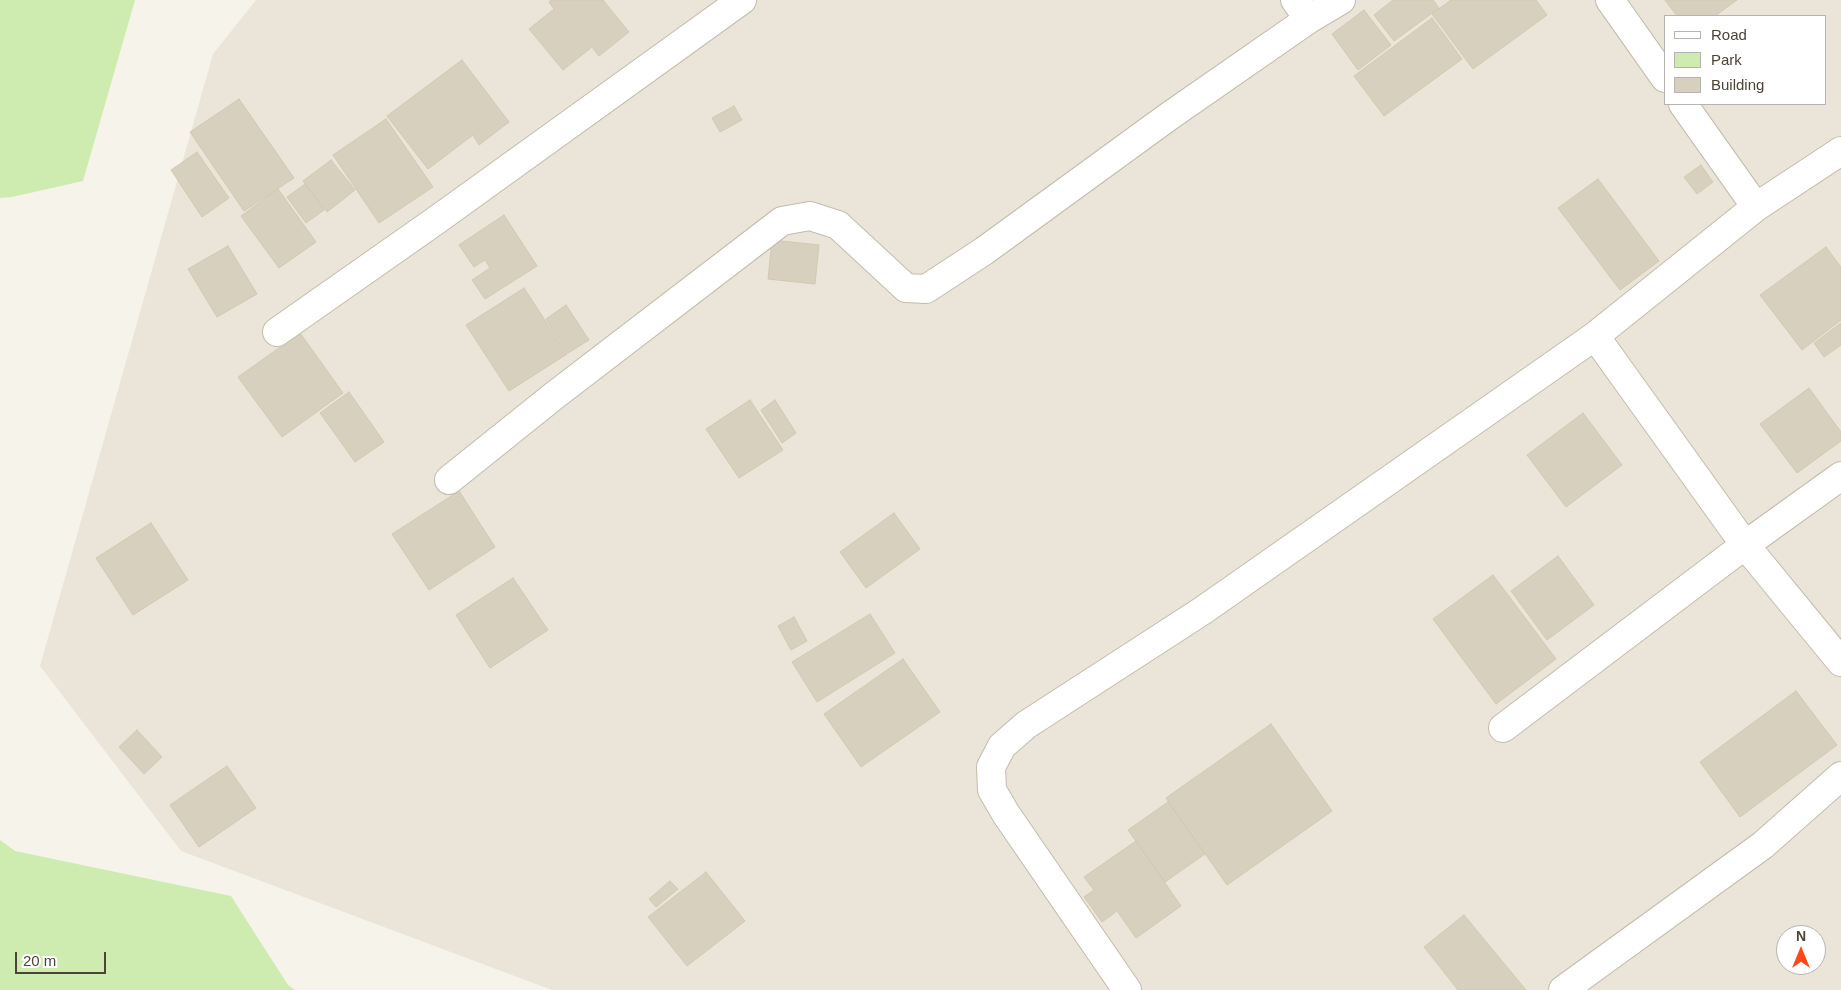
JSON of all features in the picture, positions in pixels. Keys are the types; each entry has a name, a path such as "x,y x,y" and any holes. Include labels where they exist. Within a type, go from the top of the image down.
{"street":[{"path":"277,332 438,219 742,0"},
{"path":"449,480 782,221 810,216 838,225 906,288 926,289 984,251 1160,122 1302,9 1342,0"},
{"path":"1610,0 1664,77"},
{"path":"1684,105 1756,208"},
{"path":"1127,990 1006,814 992,790 991,766 1002,746 1026,725 1202,611 1595,336 1756,208 1841,151"},
{"path":"1595,336 1746,545 1841,662"},
{"path":"1503,728 1841,476"},
{"path":"1563,990 1763,845 1841,776"}],"shaded area":[{"path":"256,0 1841,0 1841,990 552,990 181,851 40,666 213,54"}],"green space":[{"path":"0,0 135,0 83,181 0,198"},
{"path":"0,840 15,851 231,896 288,985 295,990 0,990"}],"building":[{"path":"551,0 603,0 629,32 599,56 592,47 563,70 529,29 554,9 549,2"},
{"path":"1393,0 1433,0 1439,8 1394,41 1374,15"},
{"path":"1451,0 1536,0 1547,15 1473,69 1432,14"},
{"path":"1665,0 1737,0 1716,15 1676,15"},
{"path":"1364,10 1391,45 1358,70 1332,34"},
{"path":"1432,18 1462,59 1384,116 1354,76"},
{"path":"462,60 509,122 479,145 473,135 428,169 387,116"},
{"path":"239,99 294,178 244,211 190,132"},
{"path":"734,106 742,120 720,132 712,118"},
{"path":"386,119 433,187 379,223 333,155"},
{"path":"197,152 229,198 202,217 171,170"},
{"path":"331,160 355,190 327,212 303,181"},
{"path":"1701,165 1713,182 1697,194 1684,177"},
{"path":"1598,179 1659,261 1620,290 1558,208"},
{"path":"305,184 324,210 306,223 287,197"},
{"path":"278,189 316,242 279,268 241,216"},
{"path":"504,215 537,266 485,299 472,280 490,268 485,260 474,267 459,245"},
{"path":"772,240 819,245 815,284 768,279"},
{"path":"228,246 257,294 217,317 188,269"},
{"path":"1826,247 1841,267 1841,320 1802,350 1760,295"},
{"path":"524,288 567,354 509,391 466,325"},
{"path":"566,305 589,340 568,353 546,319"},
{"path":"1841,323 1841,345 1824,357 1814,343"},
{"path":"300,333 343,393 282,437 238,377"},
{"path":"1809,388 1841,432 1841,441 1797,473 1760,424"},
{"path":"349,392 384,442 355,462 320,413"},
{"path":"750,400 783,450 739,478 706,429"},
{"path":"775,400 796,433 782,443 761,410"},
{"path":"1583,413 1622,465 1566,507 1527,455"},
{"path":"459,491 495,547 429,590 392,534"},
{"path":"894,513 920,549 866,588 840,552"},
{"path":"151,523 188,580 133,615 96,558"},
{"path":"1558,556 1594,605 1547,640 1511,591"},
{"path":"1493,575 1556,659 1496,704 1433,619"},
{"path":"513,578 548,630 490,668 456,615"},
{"path":"870,614 895,653 817,702 792,662"},
{"path":"794,617 807,641 791,650 778,626"},
{"path":"903,659 940,712 861,767 824,714"},
{"path":"1796,691 1837,745 1740,817 1700,762"},
{"path":"1271,724 1332,811 1227,885 1166,798"},
{"path":"137,730 162,757 144,774 119,747"},
{"path":"227,766 256,808 199,847 170,805"},
{"path":"1168,802 1205,854 1165,882 1128,830"},
{"path":"1136,841 1181,906 1136,938 1117,911 1102,922 1084,897 1094,890 1084,877"},
{"path":"706,872 745,921 687,966 648,917"},
{"path":"670,881 678,889 656,907 649,899"},
{"path":"1464,915 1526,990 1458,990 1424,947"}]}
